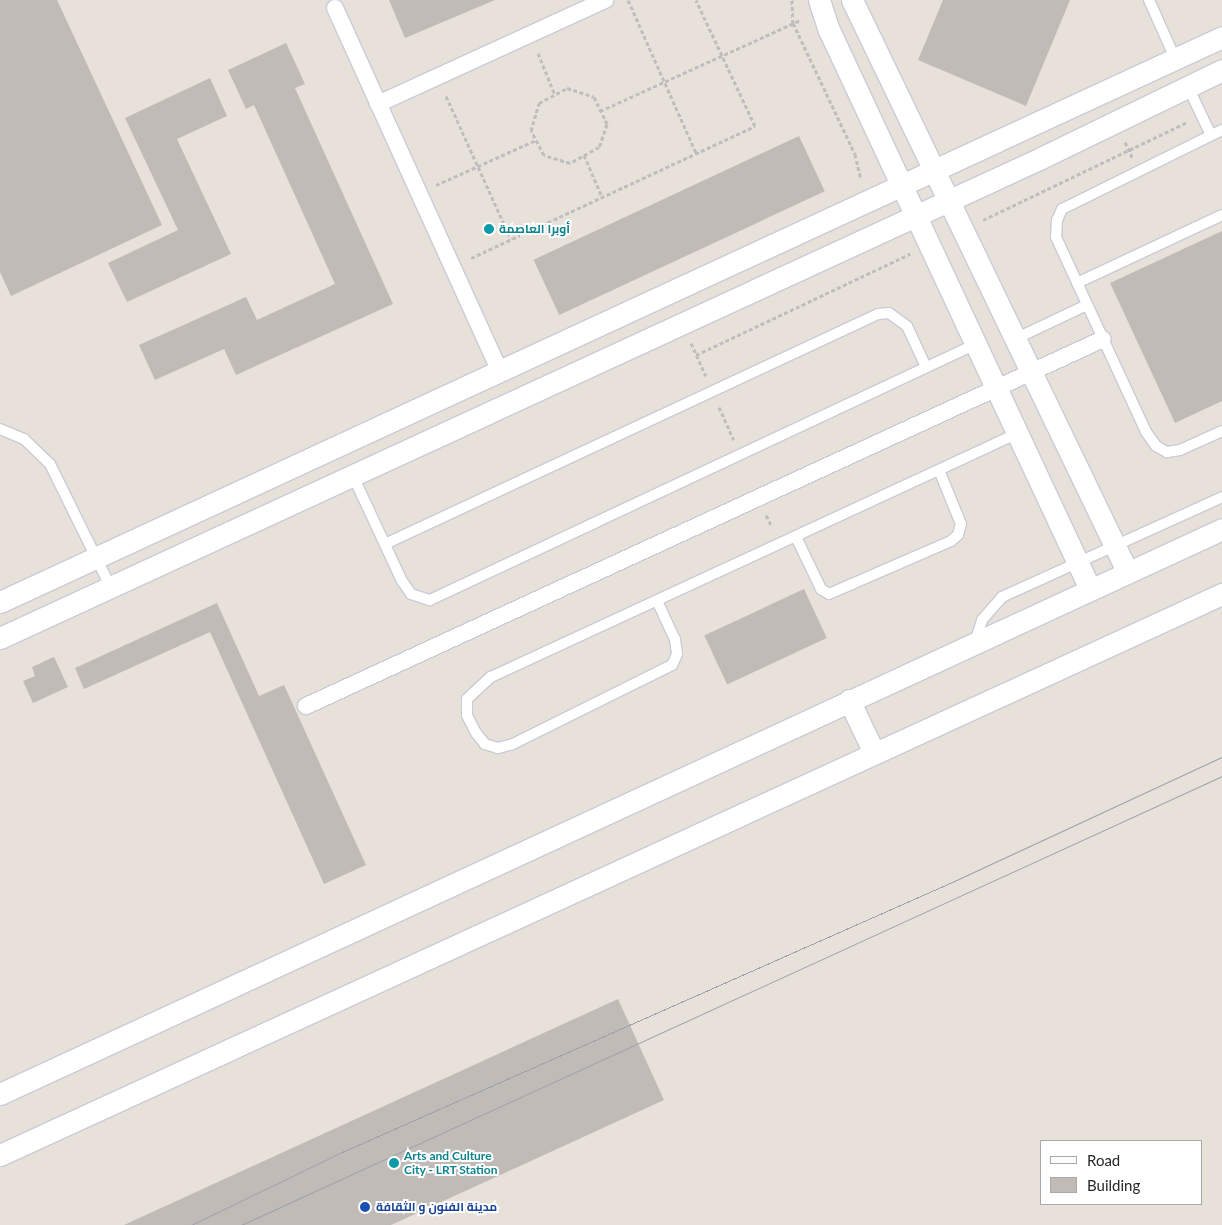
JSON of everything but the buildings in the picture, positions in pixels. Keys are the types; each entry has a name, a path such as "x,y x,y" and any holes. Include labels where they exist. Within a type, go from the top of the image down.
{"street":[{"path":"378,104 605,0"},
{"path":"852,0 1127,571"},
{"path":"820,5 1090,589"},
{"path":"334,8 500,371"},
{"path":"0,602 1222,37"},
{"path":"0,638 916,216 1222,70"},
{"path":"306,706 1102,339"},
{"path":"0,1094 1127,571 1222,529"},
{"path":"0,1155 1222,594"},
{"path":"849,700 874,753"}],"lane":[{"path":"1149,0 1175,58"},
{"path":"1188,87 1211,135"},
{"path":"1222,130 1062,209 1057,220 1056,237 1146,432 1156,446 1166,452 1180,450 1222,431"},
{"path":"1077,283 1222,215"},
{"path":"1015,339 1087,305"},
{"path":"385,544 878,314 890,313 907,326 926,367"},
{"path":"354,476 402,581 411,594 430,600 976,344"},
{"path":"0,429 24,439 50,464 111,588"},
{"path":"658,602 675,639 677,654 672,666 513,744 498,748 485,744 476,733 467,715 468,699 477,687 491,677 658,602 1018,433"},
{"path":"796,537 821,589 828,594 951,541 958,535 961,524 939,470"},
{"path":"975,642 982,620 1002,597 1222,496"}],"path":[{"path":"628,0 696,153"},
{"path":"452,266 755,126 696,0"},
{"path":"600,111 723,57 820,5"},
{"path":"530,34 555,95"},
{"path":"437,77 511,239"},
{"path":"567,88 594,97 607,124 599,147 570,163 544,155 531,131 539,103 555,95 567,88"},
{"path":"419,192 536,140"},
{"path":"584,155 602,197"}],"tram line":[{"path":"191,1225 342,1152 950,883 1222,757"},
{"path":"241,1225 1222,776"}],"place":[{"name":"أوبرا العاصمة","path":"489,229"},
{"name":"Arts and Culture City - LRT Station","path":"394,1163"},
{"name":"مدينة الفنون و الثقافة","path":"365,1207"}]}
